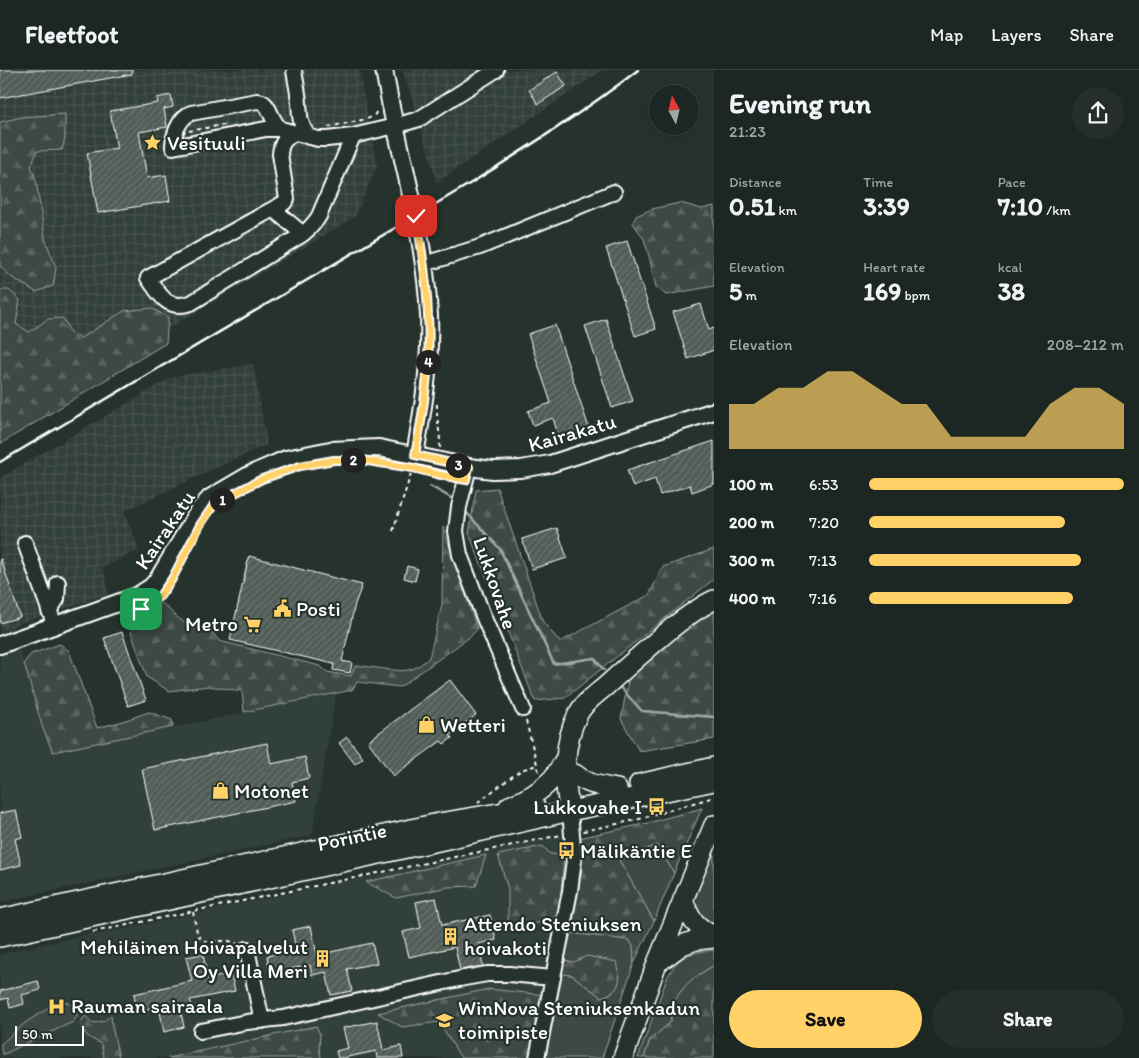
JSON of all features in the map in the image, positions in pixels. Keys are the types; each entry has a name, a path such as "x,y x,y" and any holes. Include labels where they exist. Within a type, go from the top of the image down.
{"highway":[{"path":"571,802 571,732 578,714 587,701 650,646 697,609 714,600"},
{"path":"570,766 582,780 617,789"},
{"path":"478,810 517,803 543,788 570,766"},
{"name":"Porintie","path":"0,937 443,840 617,789 714,767"},
{"name":"Porintie","path":"0,919 439,823 478,810 524,810 714,781"},
{"path":"623,1058 657,963 714,825"},
{"path":"683,899 688,914 694,922 714,937"},
{"path":"657,963 682,946 696,940 714,937"}],"main road":[{"path":"384,70 416,216 424,264 428,316 428,358 422,414 412,463"},
{"name":"Kairakatu","path":"0,645 52,618 137,596 151,588 199,510 210,498 251,474 286,459 330,450 379,448 412,463 493,470 521,469 550,464 714,411"}],"street":[{"path":"294,70 300,120 309,137"},
{"path":"287,131 276,125 266,104 262,101 257,101 186,115 174,135 173,147 266,129 327,139 353,136 395,126 419,119 496,70"},
{"path":"287,131 287,137 281,146 280,154 287,198 284,203 148,278 161,297 167,302 175,305 184,305 191,302 303,234 315,223 319,216 353,136"},
{"path":"424,264 480,247 614,192"},
{"path":"273,209 303,234"},
{"name":"Lukkovahe","path":"469,467 459,507 456,531 460,555 484,618 523,709"},
{"path":"25,543 52,618"},
{"path":"52,618 57,599 58,583"},
{"path":"537,1058 570,891 574,859 571,802"},
{"path":"247,949 262,1021"},
{"path":"201,1031 247,1022 282,1018 487,974 553,978"}],"path":[{"path":"369,461 394,464"},
{"path":"393,531 412,463"},
{"path":"478,810 521,770 537,764"},
{"path":"85,933 636,820 714,797"},
{"path":"193,912 199,937 205,941 239,943 247,949"}],"shaded area":[{"path":"0,70 359,70 377,166 355,217 92,374 0,422"},
{"path":"403,70 603,70 437,182"},
{"path":"253,364 267,444 124,511 139,550 103,567 109,594 0,630 0,478 172,377"},
{"path":"13,626 43,729 53,752 336,694 312,835 0,902 0,630"},
{"path":"563,835 559,917 534,1058 0,1058 0,954"}],"green space":[{"path":"65,114 65,138 62,150 37,151 31,166 36,181 45,238 56,268 53,286 36,292 11,277 0,266 0,122 22,117"},
{"path":"680,203 702,209 714,206 714,286 666,295 656,287 644,239 633,223 636,216 652,209"},
{"path":"0,290 9,290 20,300 16,324 29,332 48,319 63,318 71,334 81,338 124,311 151,308 168,317 166,343 0,444"},
{"path":"497,488 543,622 560,642 649,595 663,567 714,549 714,579 565,698 535,701 469,533 476,490"},
{"path":"443,527 477,629 471,636 400,687 357,682 352,690 244,712 242,691 208,686 169,691 147,677 131,632 136,620 162,603 191,627 213,633 219,641 320,666 327,672 351,676 355,666 392,670 407,670 416,667 429,658 442,605"},
{"path":"714,606 714,739 639,751 621,719 629,675 647,657"},
{"path":"60,644 69,651 97,728 149,712 172,720 173,727 53,752 43,729 24,663 31,654"},
{"path":"702,808 674,873 657,845 619,860 654,921 634,963 633,946 629,940 571,933 582,868 579,838 648,823"},
{"path":"657,845 674,873 654,921 619,860"},
{"path":"543,846 550,854 564,855 559,917 508,931 508,889 498,855"},
{"path":"714,848 714,926 693,909 693,896"},
{"path":"486,855 476,886 448,887 396,898 366,882"},
{"path":"571,933 629,940 633,946 634,963 602,1058 546,1058 562,974 572,975 601,997 615,990 620,976 564,960"},
{"path":"714,950 714,965 694,978 680,993 670,1013 671,1022 650,1040 644,1058 638,1058 671,970 686,956"},
{"path":"587,956 617,962 619,979 613,992 601,997 572,975 562,974 564,960 574,962"},
{"path":"714,965 714,1058 644,1058 650,1040 671,1022 672,1009 680,992 694,978"},
{"path":"489,989 545,995 532,1058 461,1058 439,1022 402,1027 378,1013"},
{"path":"57,1002 66,1002 77,1008 77,1016 73,1022 3,1054 1,1044 25,1023"},
{"path":"111,1015 119,1058 104,1058 101,1044 87,1036 80,1024 85,1016 93,1023 104,1021"},
{"path":"316,1026 320,1034 319,1047 321,1058 168,1058"}],"building":[{"path":"0,70 132,70 132,74 0,98"},
{"path":"557,72 566,86 538,104 529,90"},
{"path":"171,95 173,107 164,109 167,127 139,132 147,178 166,175 170,201 98,213 87,153 117,148 110,111 158,103 157,98"},
{"path":"627,241 656,329 635,336 606,248"},
{"path":"701,304 709,330 714,328 714,350 688,359 673,312"},
{"path":"606,319 633,401 612,408 585,326"},
{"path":"555,325 589,428 559,438 553,418 533,425 528,411 551,403 528,334"},
{"path":"714,441 714,484 692,492 690,485 660,495 655,479 633,487 627,470"},
{"path":"557,528 567,558 532,569 522,539"},
{"path":"249,556 362,585 355,604 342,661 352,663 350,673 333,670 334,664 230,640"},
{"path":"0,559 20,617 0,623"},
{"path":"407,566 418,569 415,581 404,578"},
{"path":"122,632 146,700 128,706 104,638"},
{"name":"Wetteri","path":"450,680 476,715 450,735 452,738 444,744 441,741 393,776 368,741"},
{"path":"347,737 363,758 355,764 339,743"},
{"name":"Motonet","path":"267,743 271,764 305,757 309,778 292,782 296,801 155,830 142,769"},
{"path":"16,810 22,837 15,839 21,865 0,870 0,813"},
{"name":"Attendo Steniuksen hoivakoti","path":"436,898 442,925 490,915 496,940 478,944 483,966 460,970 455,947 409,957 403,932 421,928 416,902"},
{"name":"Mehiläinen Hoivapalvelut Oy Villa Meri","path":"311,926 317,955 372,943 377,963 347,969 352,991 331,995 326,972 312,975 310,965 270,973 267,956 296,949 292,930"},
{"path":"203,954 208,979 231,974 235,991 190,1000 192,1005 180,1008 184,1027 164,1032 159,1007 137,1011 134,994 192,981 186,957"},
{"path":"38,981 40,990 22,995 24,1004 10,1008 8,998 0,1000 0,991"},
{"path":"377,1021 383,1050 401,1046 403,1058 377,1058 376,1051 338,1058 336,1051 348,1048 343,1028"}],"waterway":[{"path":"430,486 453,499"},
{"path":"466,512 500,549 554,664 594,658 604,670"},
{"path":"618,685 642,711 714,717"}],"railway":[{"path":"0,462 471,183 577,114 638,70"}],"place":[{"name":"Vesituuli","path":"153,143"},
{"name":"Posti","path":"282,609"},
{"name":"Metro","path":"252,624"},
{"name":"Wetteri","path":"426,725"},
{"name":"Motonet","path":"220,791"},
{"name":"Lukkovahe I","path":"656,807"},
{"name":"Mälikäntie E","path":"566,851"},
{"name":"Attendo Steniuksen hoivakoti","path":"450,936"},
{"name":"Mehiläinen Hoivapalvelut Oy Villa Meri","path":"322,959"},
{"name":"Rauman sairaala","path":"57,1006"},
{"name":"WinNova Steniuksenkadun toimipiste","path":"444,1020"}],"route":[{"path":"141,609 160,596 172,579 200,525 213,506 262,479 300,466 334,460 361,460 413,468 466,480 469,467 415,455 427,382 429,335 424,264 416,216"}]}
